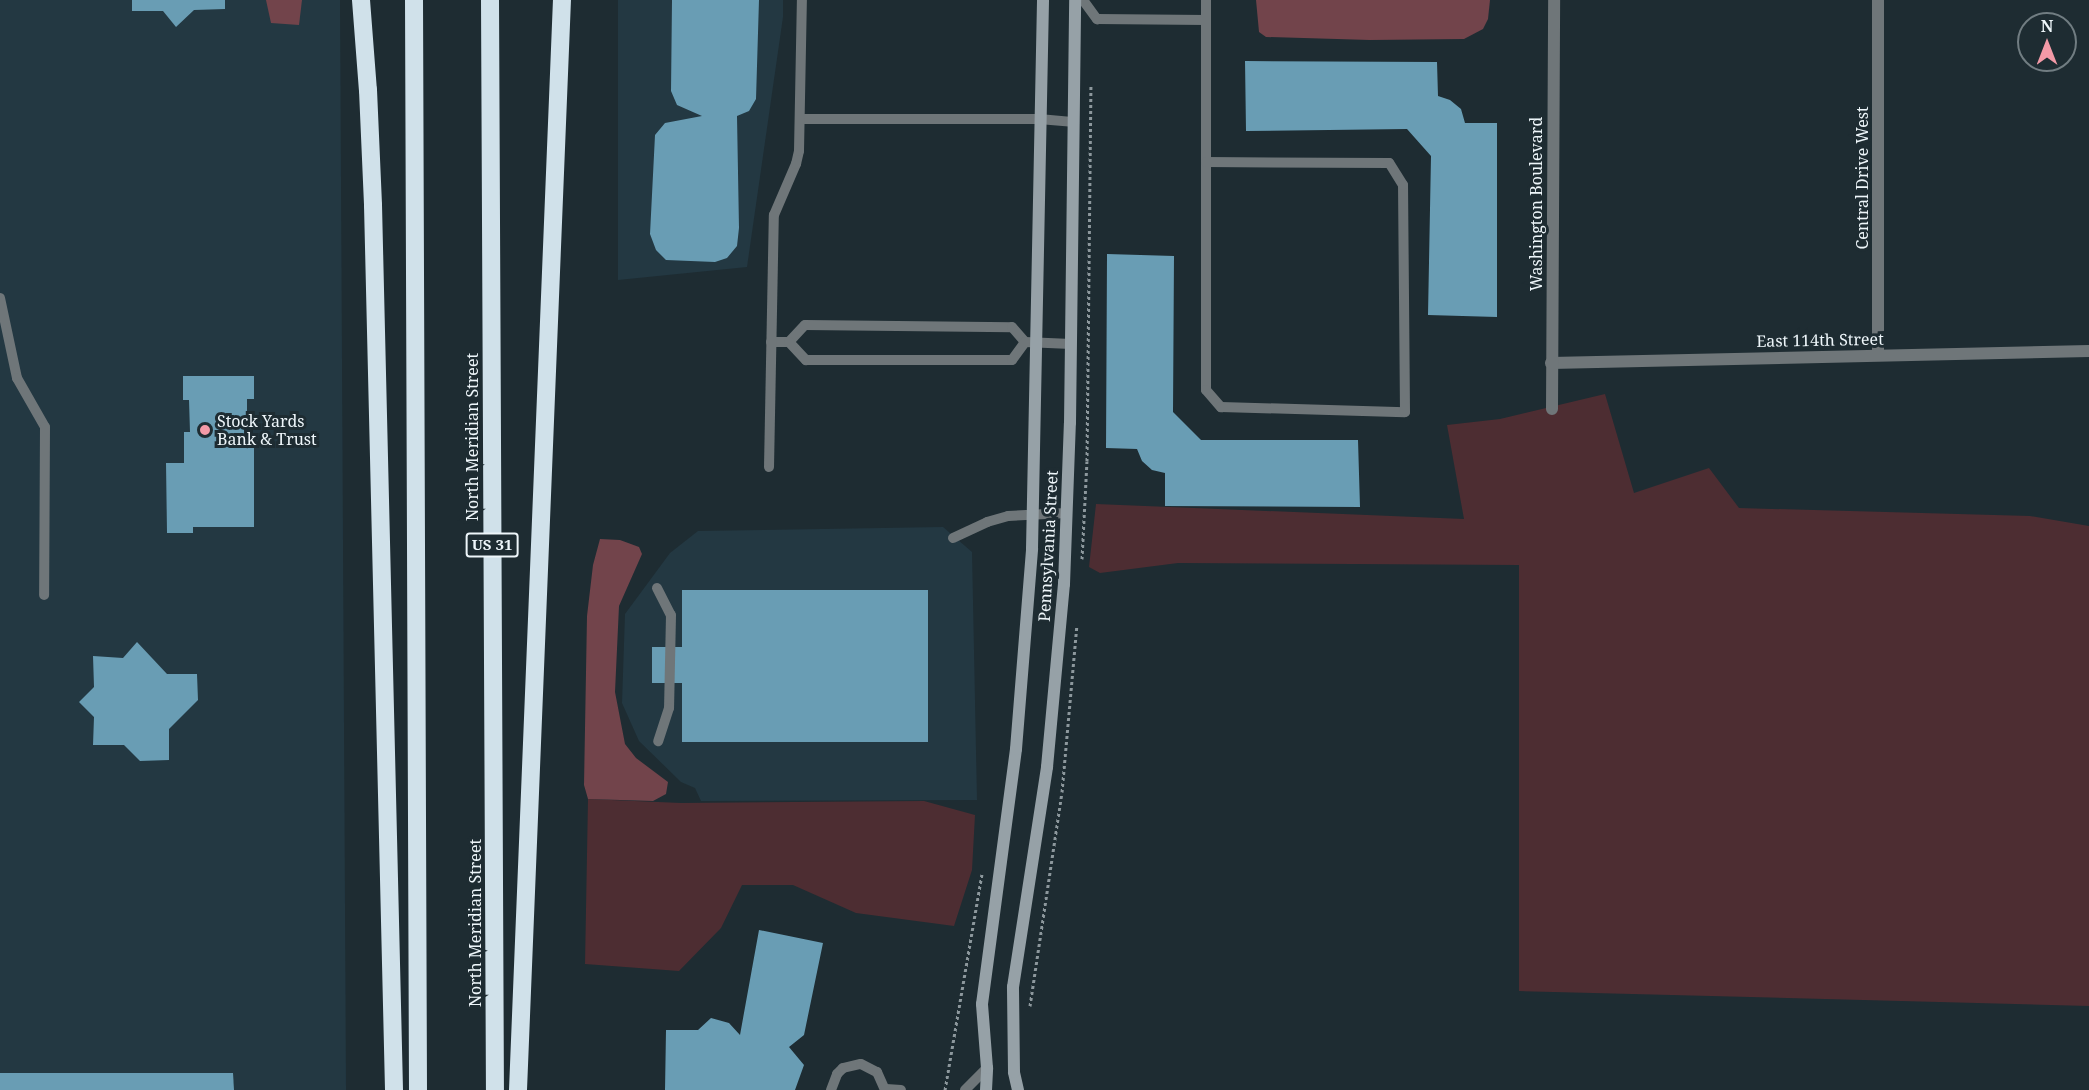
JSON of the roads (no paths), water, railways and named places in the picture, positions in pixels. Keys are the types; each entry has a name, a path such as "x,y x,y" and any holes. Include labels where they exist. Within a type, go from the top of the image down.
{"highway":[{"path":"360,0 368,90 373,195 394,1090"},
{"path":"414,0 418,1090"},
{"name":"North Meridian Street","path":"490,0 495,1090"},
{"path":"518,1090 562,0"}],"main road":[{"name":"Pennsylvania Street","path":"986,1090 987,1068 982,1004 1016,749 1034,513 1031,343 1043,0"},
{"name":"Pennsylvania Street","path":"1018,1090 1014,1072 1013,987 1047,767 1058,657 1067,513 1075,0"}],"street":[{"name":"Washington Boulevard","path":"1552,409 1554,0"},
{"name":"Central Drive West","path":"1878,0 1878,355"},
{"name":"East 114th Street","path":"1551,363 2089,351"}],"lane":[{"path":"770,467 774,215 796,164 801,119 802,0"},
{"path":"1083,0 1097,19 1206,20"},
{"path":"1206,0 1206,20 1206,162 1206,390 1221,407 1405,412 1404,185 1389,164 1206,162"},
{"path":"801,119 1039,119 1072,122"},
{"path":"0,298 18,378 45,427 44,595"},
{"path":"789,342 805,325 816,325 1012,327 1031,343 1071,344"},
{"path":"771,342 789,342 806,360 1012,360 1031,343"},
{"path":"953,538 987,522 1008,516 1067,513"},
{"path":"657,588 671,615 669,708 658,741"},
{"path":"831,1090 837,1074 843,1068 861,1064 877,1072 885,1089 902,1090"},
{"path":"965,1090 987,1068"}],"place":[{"name":"Stock Yards Bank & Trust","path":"205,430"}]}
